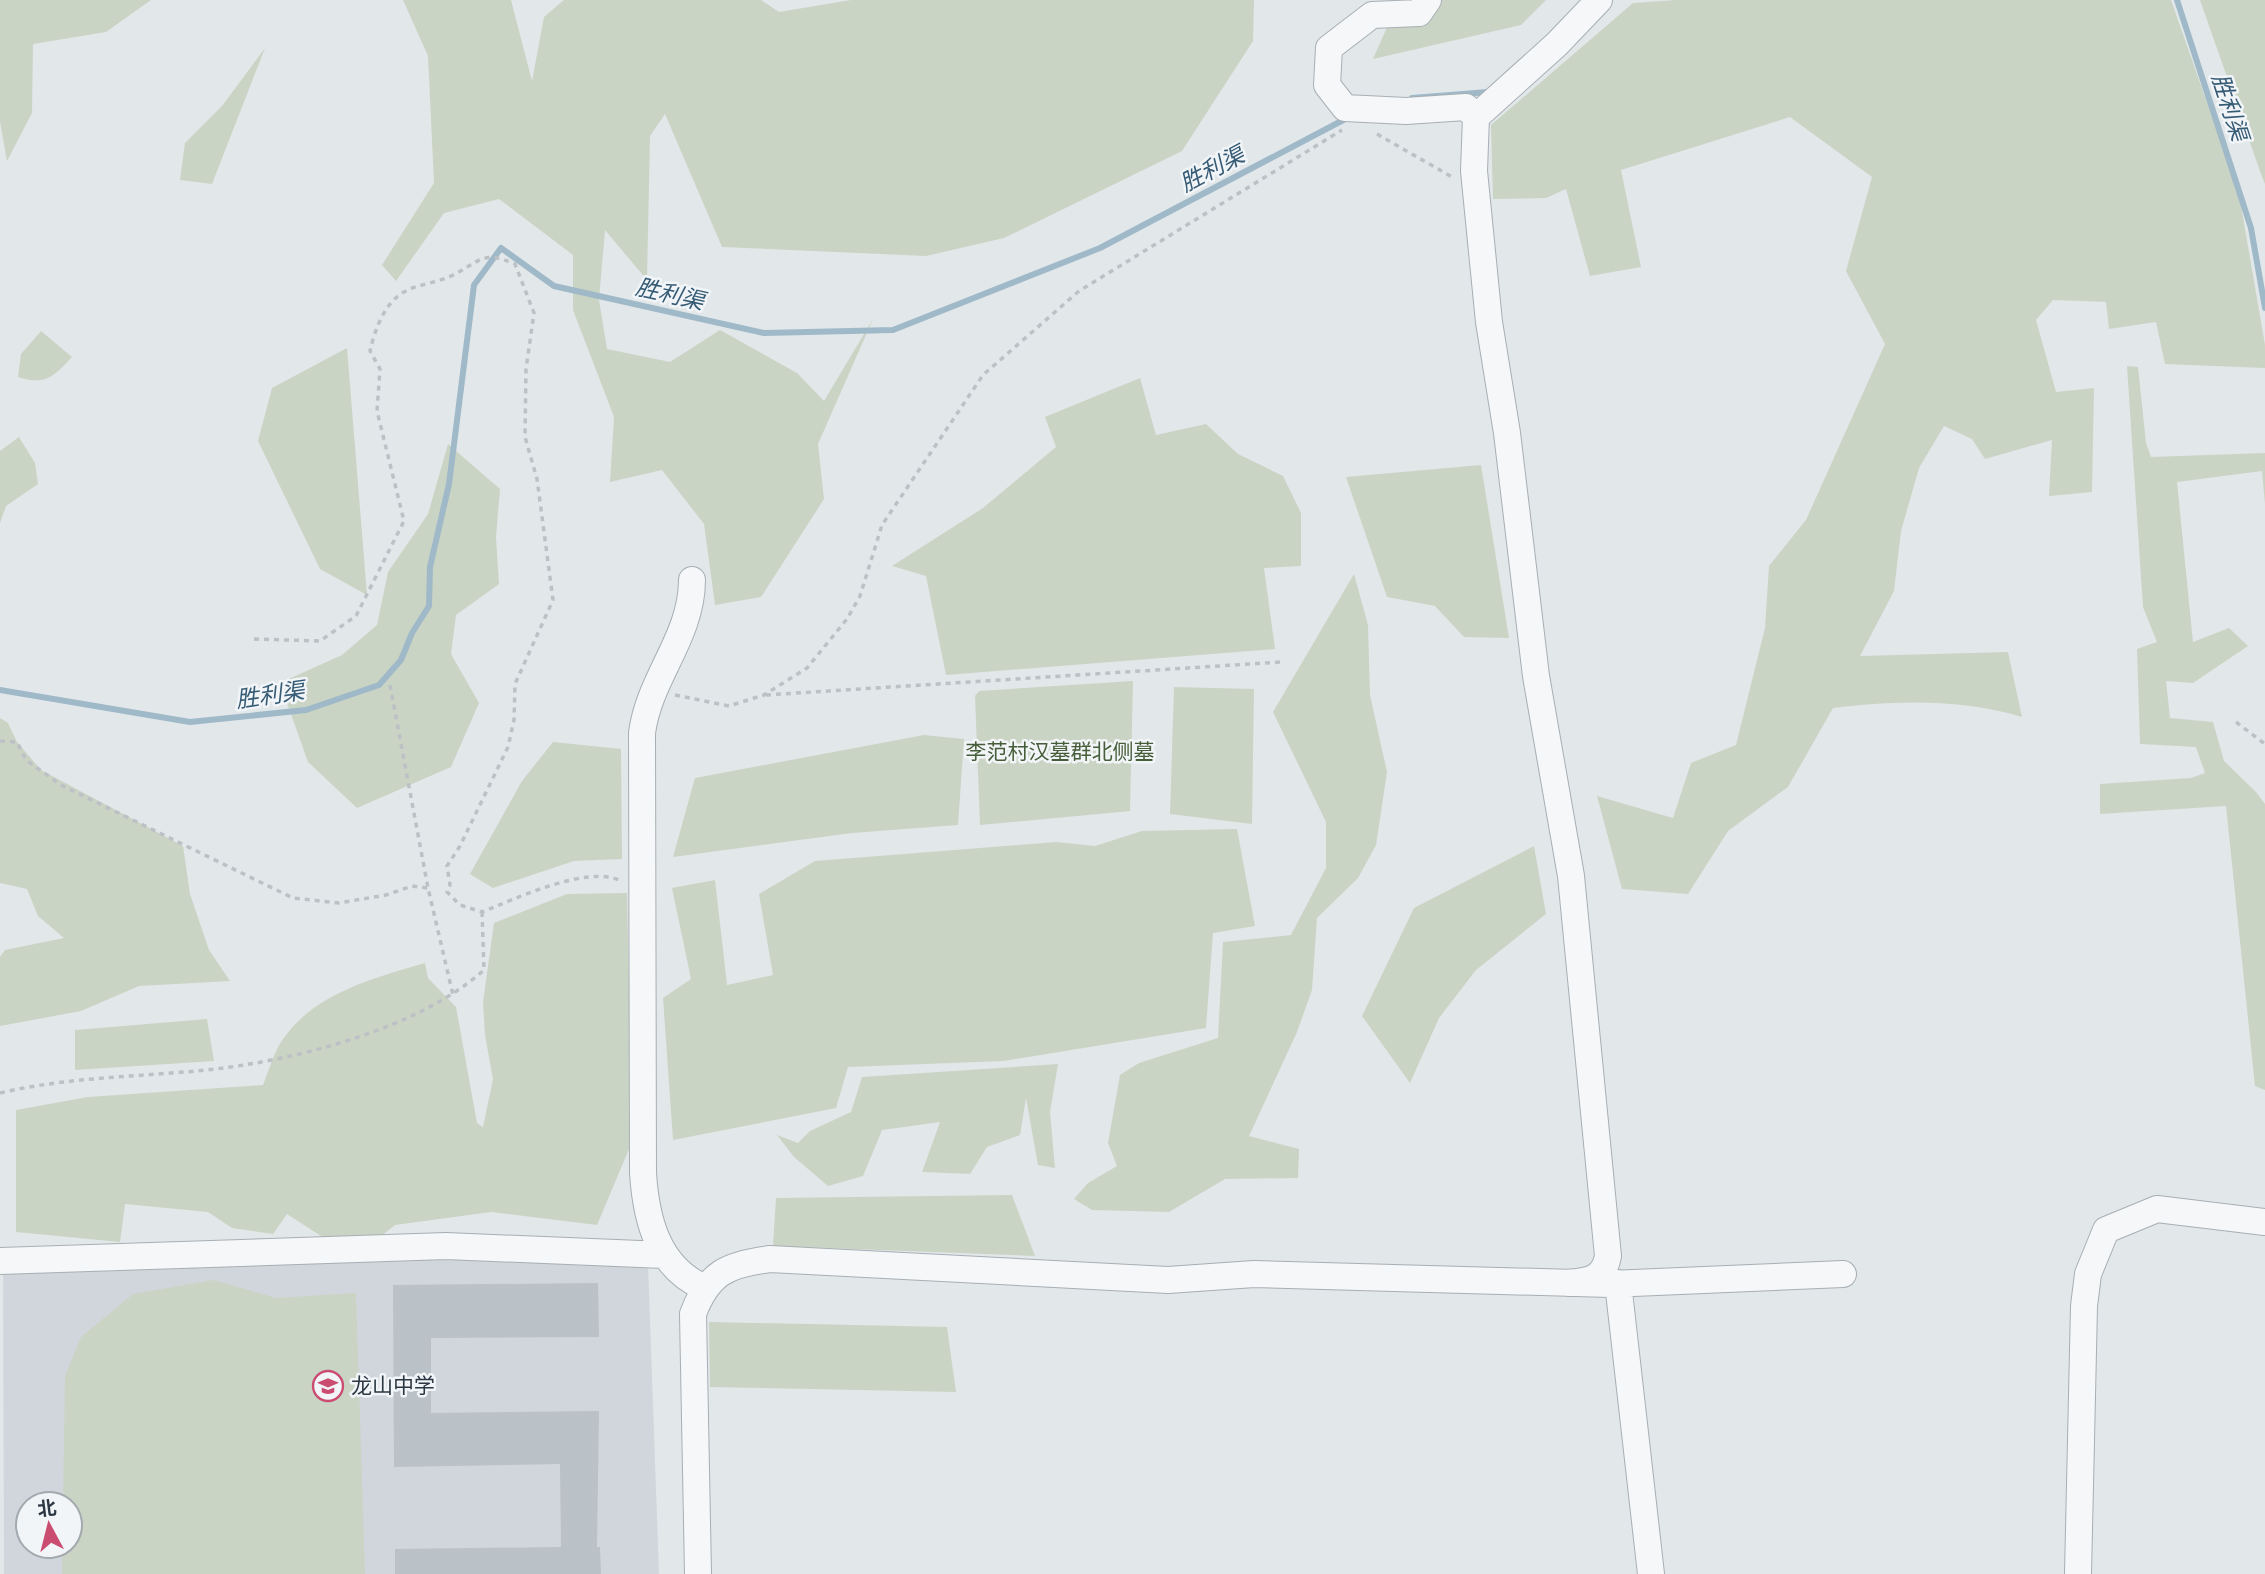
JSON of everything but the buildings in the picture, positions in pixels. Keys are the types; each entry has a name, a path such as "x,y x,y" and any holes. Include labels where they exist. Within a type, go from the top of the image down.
{"street":[{"path":"1428,0 1419,12 1372,15 1329,48 1327,85 1345,108 1362,117 1466,107 1476,117"},
{"path":"1568,1283 1599,1276 1604,1271 1608,1256 1571,876 1536,676 1507,433 1489,322 1474,171 1476,117 1557,44 1599,0"},
{"path":"692,580 691,604 684,629 647,709 642,733 643,1173 650,1221 664,1255 684,1277 705,1288"},
{"path":"2078,1574 2084,1306 2088,1275 2106,1230 2157,1209 2265,1222"},
{"path":"0,1261 446,1246 664,1255"},
{"path":"698,1574 693,1314 705,1288 722,1272 746,1262 770,1259 1155,1280 1254,1275 1618,1283 1843,1274"},
{"path":"1618,1283 1651,1574"}],"path":[{"path":"764,695 807,668 847,620 860,596 882,525 983,375 1079,291 1362,117 1476,194"},
{"path":"254,639 320,641 356,616 404,521 377,411 380,369 370,351 377,323 403,292 452,276 484,258 497,256 515,264 534,313 526,369 525,436 537,480 553,600 515,684 514,720 508,747 460,846 447,866 450,885 447,892 460,905 482,912 535,891 593,877 612,877 642,894"},
{"path":"659,681 666,693 729,706 764,695 1281,662"},
{"path":"390,685 428,888 453,995"},
{"path":"2236,722 2265,744"},
{"path":"0,741 17,742 26,760 61,785 293,898 339,902 386,895 412,886 428,888"},
{"path":"0,1093 74,1080 248,1064 351,1040 453,995 484,970 482,912"}],"shaded area":[{"name":"龙山中学","path":"393,1257 648,1264 659,1574 4,1574 3,1268"}],"green space":[{"path":"0,0 151,0 106,32 33,44 32,113 7,161 0,122"},
{"path":"403,0 511,0 532,81 544,17 564,0 761,0 779,12 851,0 1254,0 1253,41 1182,151 1004,238 926,256 722,247 665,114 650,136 647,280 605,230 599,300 607,349 670,362 720,330 797,373 824,401 873,319 818,444 824,499 761,597 715,605 704,524 662,470 610,482 614,417 573,310 573,255 499,199 444,213 396,281 382,265 434,183 428,56"},
{"path":"1399,0 1546,0 1521,25 1373,59"},
{"path":"1676,0 2171,0 2239,194 2265,345 2265,368 2165,364 2156,322 2109,329 2106,302 2053,300 2036,320 2056,392 2094,388 2092,492 2049,496 2052,440 1985,459 1972,439 1944,426 1919,468 1901,531 1894,591 1860,656 2008,652 2022,717 1952,704 1904,703 1833,708 1788,787 1728,831 1688,894 1622,889 1597,796 1673,818 1691,763 1736,745 1765,628 1769,566 1806,520 1885,344 1846,271 1872,177 1790,117 1621,170 1641,267 1590,276 1566,189 1546,198 1493,199 1491,125 1633,3"},
{"path":"2200,0 2265,0 2265,184 2261,174"},
{"path":"265,48 212,184 180,180 185,143 222,106"},
{"path":"41,331 72,357 43,380 18,377 21,354"},
{"path":"347,348 367,595 320,569 258,441 272,388"},
{"path":"2127,366 2138,367 2146,443 2151,457 2265,453 2265,504 2262,471 2177,482 2193,642 2229,628 2248,646 2193,683 2166,681 2170,718 2213,722 2224,761 2265,804 2265,1090 2255,1086 2226,806 2100,814 2100,784 2191,778 2205,773 2196,747 2140,744 2137,649 2157,642 2143,607"},
{"path":"1140,378 1156,435 1206,424 1238,454 1283,476 1301,513 1301,566 1264,568 1275,649 946,675 926,576 892,566 983,508 1056,447 1045,417"},
{"path":"19,437 35,463 38,484 6,506 0,523 0,451"},
{"path":"448,444 500,489 496,537 499,584 456,615 451,654 479,703 451,767 357,808 308,762 280,683 342,655 377,625 388,572 428,514"},
{"path":"1481,465 1509,638 1464,637 1435,606 1387,597 1346,477"},
{"path":"1354,574 1368,625 1370,695 1387,772 1376,845 1358,878 1317,918 1312,990 1297,1032 1249,1136 1299,1149 1298,1178 1225,1179 1169,1212 1092,1210 1074,1199 1088,1183 1117,1166 1108,1143 1120,1075 1139,1063 1218,1038 1223,942 1291,935 1326,868 1326,822 1273,712"},
{"name":"李范村汉墓群北侧墓","path":"1133,681 1130,811 980,825 975,696 979,691"},
{"path":"1174,687 1254,689 1252,824 1170,814"},
{"path":"0,718 8,723 17,742 41,770 183,846 190,894 209,950 230,981 139,986 81,1011 0,1026 0,957 5,950 64,938 38,916 27,889 0,883"},
{"path":"924,735 964,739 958,825 852,833 673,857 695,778"},
{"path":"553,742 621,749 622,859 574,861 493,888 470,874 522,781"},
{"path":"1237,829 1255,926 1213,933 1206,1028 1003,1061 848,1067 836,1108 673,1140 663,998 691,979 672,888 715,880 727,985 773,975 759,894 815,861 1056,842 1095,846 1142,831"},
{"path":"1534,846 1546,914 1476,970 1439,1018 1410,1083 1362,1016 1414,908"},
{"path":"627,893 632,1142 597,1225 491,1212 395,1225 380,1237 324,1238 287,1214 273,1234 232,1228 208,1212 125,1204 120,1242 16,1232 16,1110 88,1097 263,1085 283,1039 296,1023 312,1010 347,989 425,963 428,978 456,1007 477,1123 483,1127 493,1079 485,1035 483,1002 494,923 567,894"},
{"path":"207,1019 214,1061 75,1070 75,1030"},
{"path":"1058,1064 1050,1112 1055,1168 1038,1165 1026,1098 1020,1135 987,1147 970,1174 922,1172 940,1122 882,1130 863,1176 828,1186 794,1157 777,1135 798,1143 810,1131 851,1112 862,1077"},
{"path":"1012,1195 1035,1256 773,1246 776,1198"},
{"path":"213,1280 276,1298 356,1293 365,1574 62,1574 62,1560 84,1560 84,1490 63,1490 65,1376 81,1337 133,1294"},
{"path":"709,1322 947,1327 956,1392 710,1387"}],"waterway":[{"name":"胜利渠","path":"2177,0 2251,228 2265,308"},
{"name":"胜利渠","path":"1412,98 1488,92"},
{"name":"胜利渠","path":"0,690 190,722 306,710 379,685 401,660 412,633 429,606 430,567 449,484 474,285 501,248 554,286 764,333 893,330 1100,248 1349,117"}],"place":[{"name":"龙山中学","path":"328,1386"}]}
